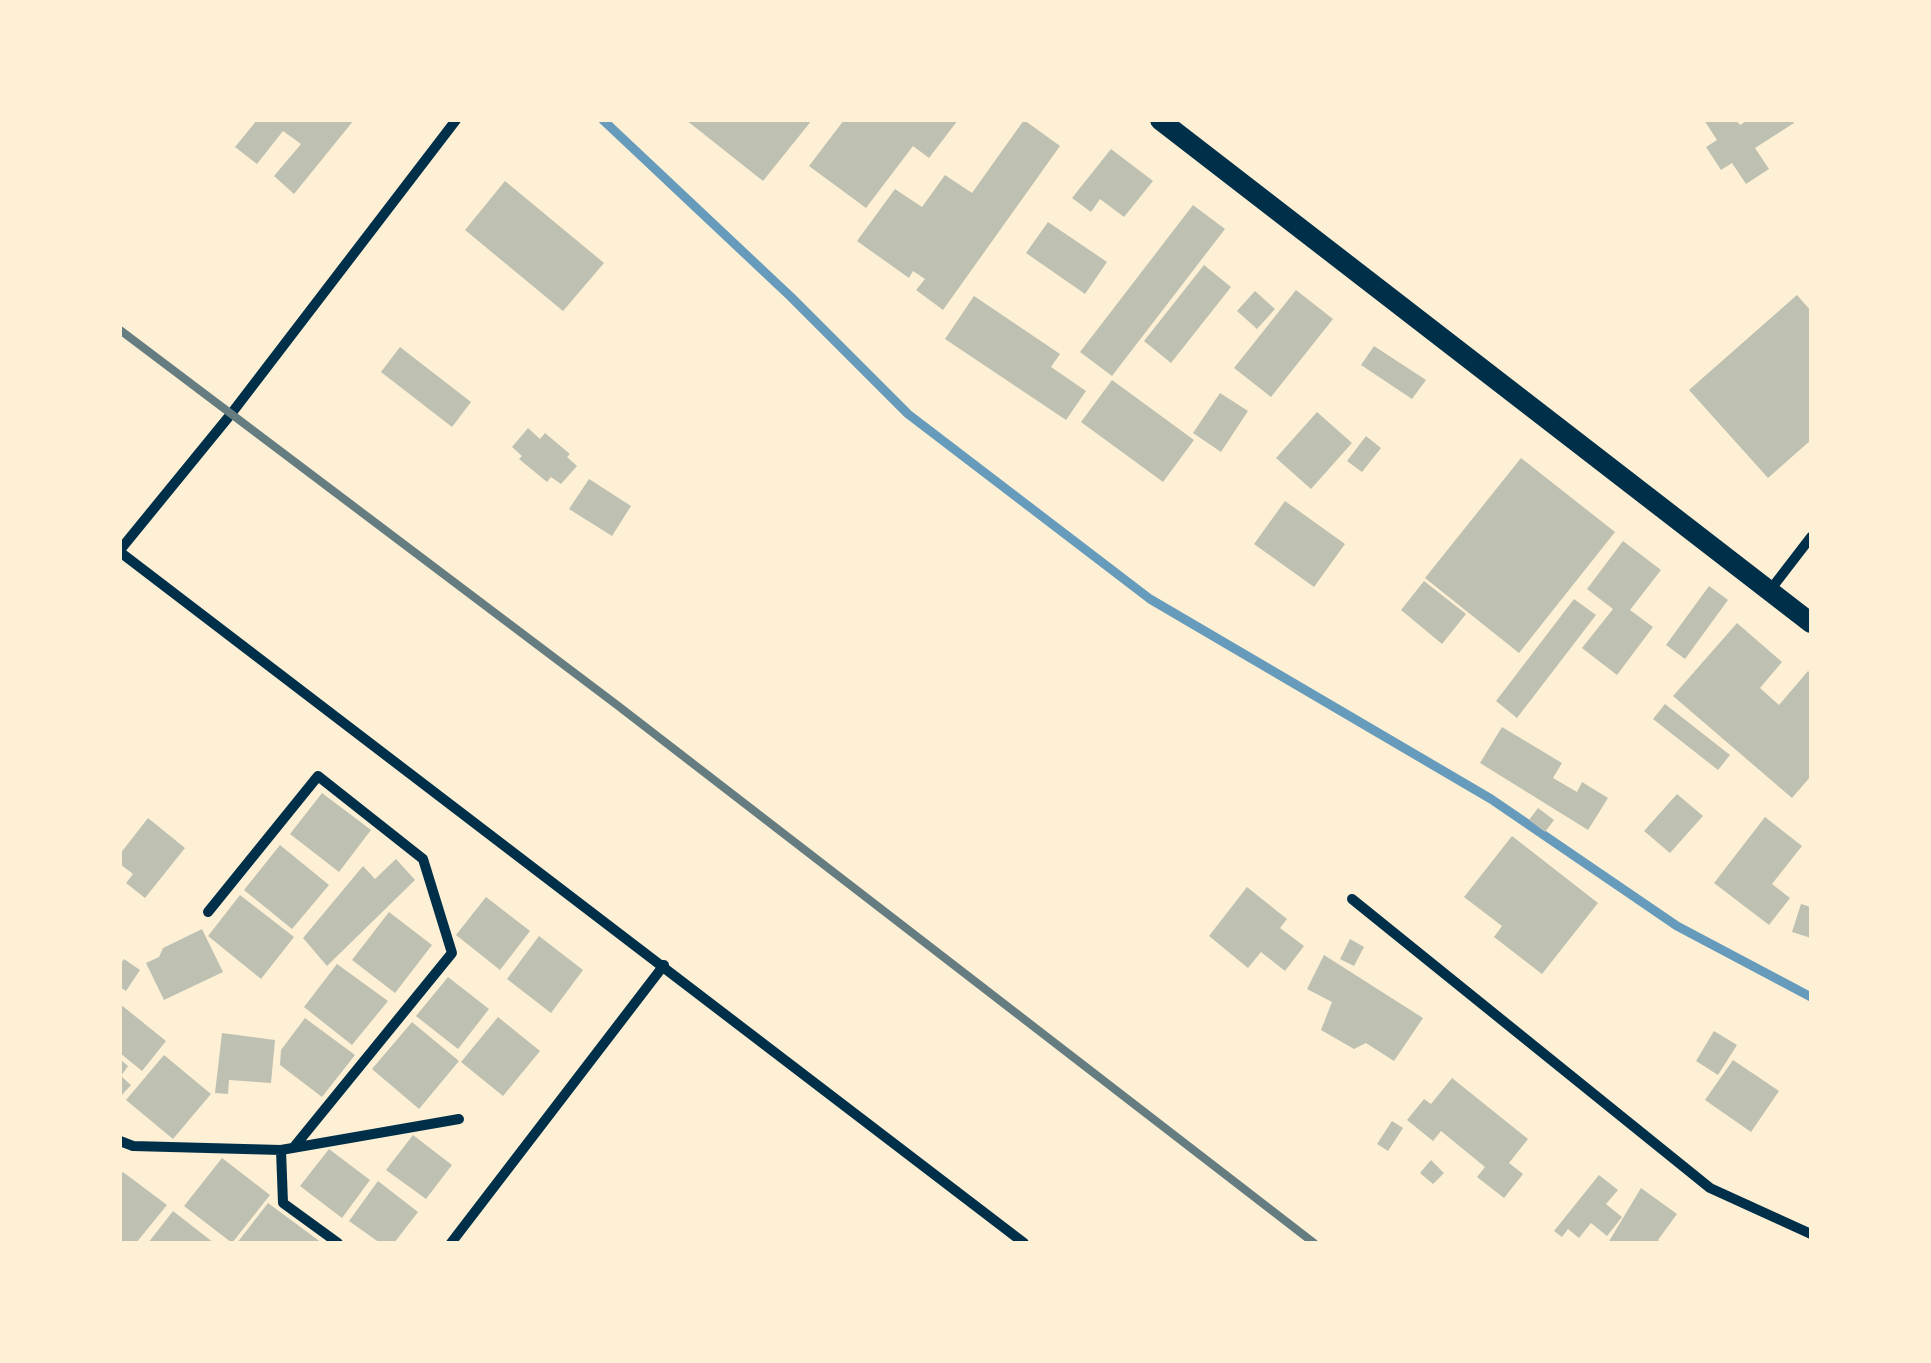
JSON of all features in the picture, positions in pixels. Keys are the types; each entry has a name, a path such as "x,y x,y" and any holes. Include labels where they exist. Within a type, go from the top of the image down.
{"main road":[{"path":"1160,120 1811,623"}],"street":[{"path":"456,120 242,400 120,551 1024,1243"},
{"path":"1771,589 1811,538"},
{"path":"208,912 318,776 423,859 452,954 294,1148"},
{"path":"1352,899 1710,1188 1811,1234"},
{"path":"451,1243 664,964"},
{"path":"120,1141 134,1146 281,1150 459,1119"},
{"path":"281,1150 283,1203 338,1243"},
{"path":"1000,1243 1009,1232"}],"building":[{"path":"257,120 354,120 294,194 274,176 301,144 283,131 257,164 235,147"},
{"path":"686,120 812,120 763,181"},
{"path":"844,120 958,120 929,158 913,146 866,208 809,166"},
{"path":"1024,120 1060,146 943,310 916,290 925,279 913,271 909,278 857,241 895,189 922,207 945,175 972,193"},
{"path":"1704,120 1736,120 1740,125 1748,120 1794,123 1755,148 1769,169 1746,184 1732,163 1721,170 1706,147 1717,140"},
{"path":"1111,149 1153,181 1124,217 1100,199 1091,212 1072,198"},
{"path":"505,181 604,263 563,311 465,230"},
{"path":"1193,205 1225,229 1112,376 1080,352"},
{"path":"1048,222 1107,262 1085,294 1026,253"},
{"path":"1204,265 1231,287 1171,363 1144,341"},
{"path":"1296,290 1333,319 1271,397 1234,368"},
{"path":"1255,291 1275,309 1257,329 1237,311"},
{"path":"1797,295 1811,311 1811,440 1768,478 1689,390"},
{"path":"974,296 1060,354 1051,367 1086,391 1066,420 945,339"},
{"path":"1374,346 1426,380 1412,399 1361,365"},
{"path":"400,347 471,402 452,427 381,372"},
{"path":"1112,380 1194,440 1163,482 1081,422"},
{"path":"1220,393 1248,411 1221,452 1193,433"},
{"path":"1317,412 1352,443 1311,489 1276,458"},
{"path":"528,428 540,439 545,433 570,454 567,457 577,466 561,484 551,477 547,482 519,459 522,456 512,447"},
{"path":"1366,436 1381,448 1362,472 1347,461"},
{"path":"1521,458 1615,532 1519,653 1425,578"},
{"path":"589,479 631,506 612,536 569,509"},
{"path":"1285,501 1345,544 1314,587 1254,544"},
{"path":"1623,541 1661,570 1630,610 1653,627 1617,675 1582,648 1613,609 1587,589"},
{"path":"1424,581 1466,614 1442,644 1401,610"},
{"path":"1709,586 1728,600 1685,659 1666,645"},
{"path":"1574,599 1596,615 1517,718 1496,701"},
{"path":"1737,623 1782,662 1760,688 1779,705 1808,671 1811,674 1811,776 1792,798 1673,696"},
{"path":"1665,704 1730,755 1718,770 1653,719"},
{"path":"1502,727 1562,763 1553,778 1577,792 1582,782 1608,798 1588,830 1480,763"},
{"path":"322,793 371,830 339,872 290,834"},
{"path":"1677,794 1703,816 1670,853 1644,831"},
{"path":"1538,808 1554,820 1545,832 1529,820"},
{"path":"1765,817 1802,846 1772,884 1790,898 1769,925 1714,883"},
{"path":"148,818 185,848 145,898 126,883 133,874 120,864 120,854"},
{"path":"1512,836 1598,903 1542,974 1494,937 1502,926 1464,897"},
{"path":"280,845 329,885 292,929 244,890"},
{"path":"396,859 415,880 327,966 303,938 363,866 375,879"},
{"path":"1247,887 1287,919 1280,928 1304,946 1285,971 1261,952 1248,968 1209,936"},
{"path":"240,895 294,937 261,979 208,936"},
{"path":"486,897 530,931 500,970 456,935"},
{"path":"1801,904 1811,907 1811,938 1792,932"},
{"path":"389,912 432,945 395,993 352,960"},
{"path":"202,929 223,972 164,1000 146,963 159,957 163,948"},
{"path":"539,936 583,970 551,1013 507,979"},
{"path":"1350,939 1364,947 1354,966 1340,959"},
{"path":"1324,955 1423,1018 1394,1061 1366,1043 1354,1049 1321,1030 1332,1002 1307,989"},
{"path":"124,959 140,970 126,991 120,987 120,965"},
{"path":"337,964 388,1001 352,1045 304,1007"},
{"path":"448,977 489,1009 458,1049 416,1016"},
{"path":"120,1004 166,1041 142,1071 120,1053"},
{"path":"498,1017 540,1051 503,1096 461,1062"},
{"path":"305,1018 355,1055 322,1097 280,1065 281,1050"},
{"path":"412,1022 459,1061 419,1109 372,1069"},
{"path":"1714,1031 1737,1045 1718,1075 1696,1061"},
{"path":"222,1033 275,1040 271,1083 229,1080 228,1094 215,1093"},
{"path":"164,1055 211,1094 173,1139 126,1100"},
{"path":"120,1059 128,1066 121,1076 131,1085 120,1097"},
{"path":"1733,1060 1779,1091 1751,1132 1705,1100"},
{"path":"1452,1078 1528,1139 1509,1163 1523,1174 1504,1198 1477,1177 1485,1167 1441,1131 1433,1141 1407,1120 1424,1099 1431,1104"},
{"path":"1392,1121 1403,1128 1388,1151 1377,1144"},
{"path":"413,1135 452,1165 426,1199 386,1170"},
{"path":"329,1149 370,1180 342,1218 300,1186"},
{"path":"222,1158 270,1195 232,1243 184,1206"},
{"path":"1431,1160 1444,1173 1433,1184 1420,1173"},
{"path":"123,1172 167,1205 136,1243 120,1243"},
{"path":"1599,1175 1618,1190 1606,1204 1622,1217 1607,1236 1591,1223 1579,1238 1568,1229 1562,1237 1554,1231"},
{"path":"378,1181 418,1212 394,1243 380,1243 349,1221"},
{"path":"1641,1188 1677,1214 1658,1240 1662,1243 1608,1243"},
{"path":"268,1203 322,1243 237,1243"},
{"path":"173,1211 214,1243 148,1243"}],"waterway":[{"path":"603,120 791,297 908,414 1150,599 1491,799 1677,926 1811,997"}],"railway":[{"path":"120,330 617,705 1314,1243"}]}
